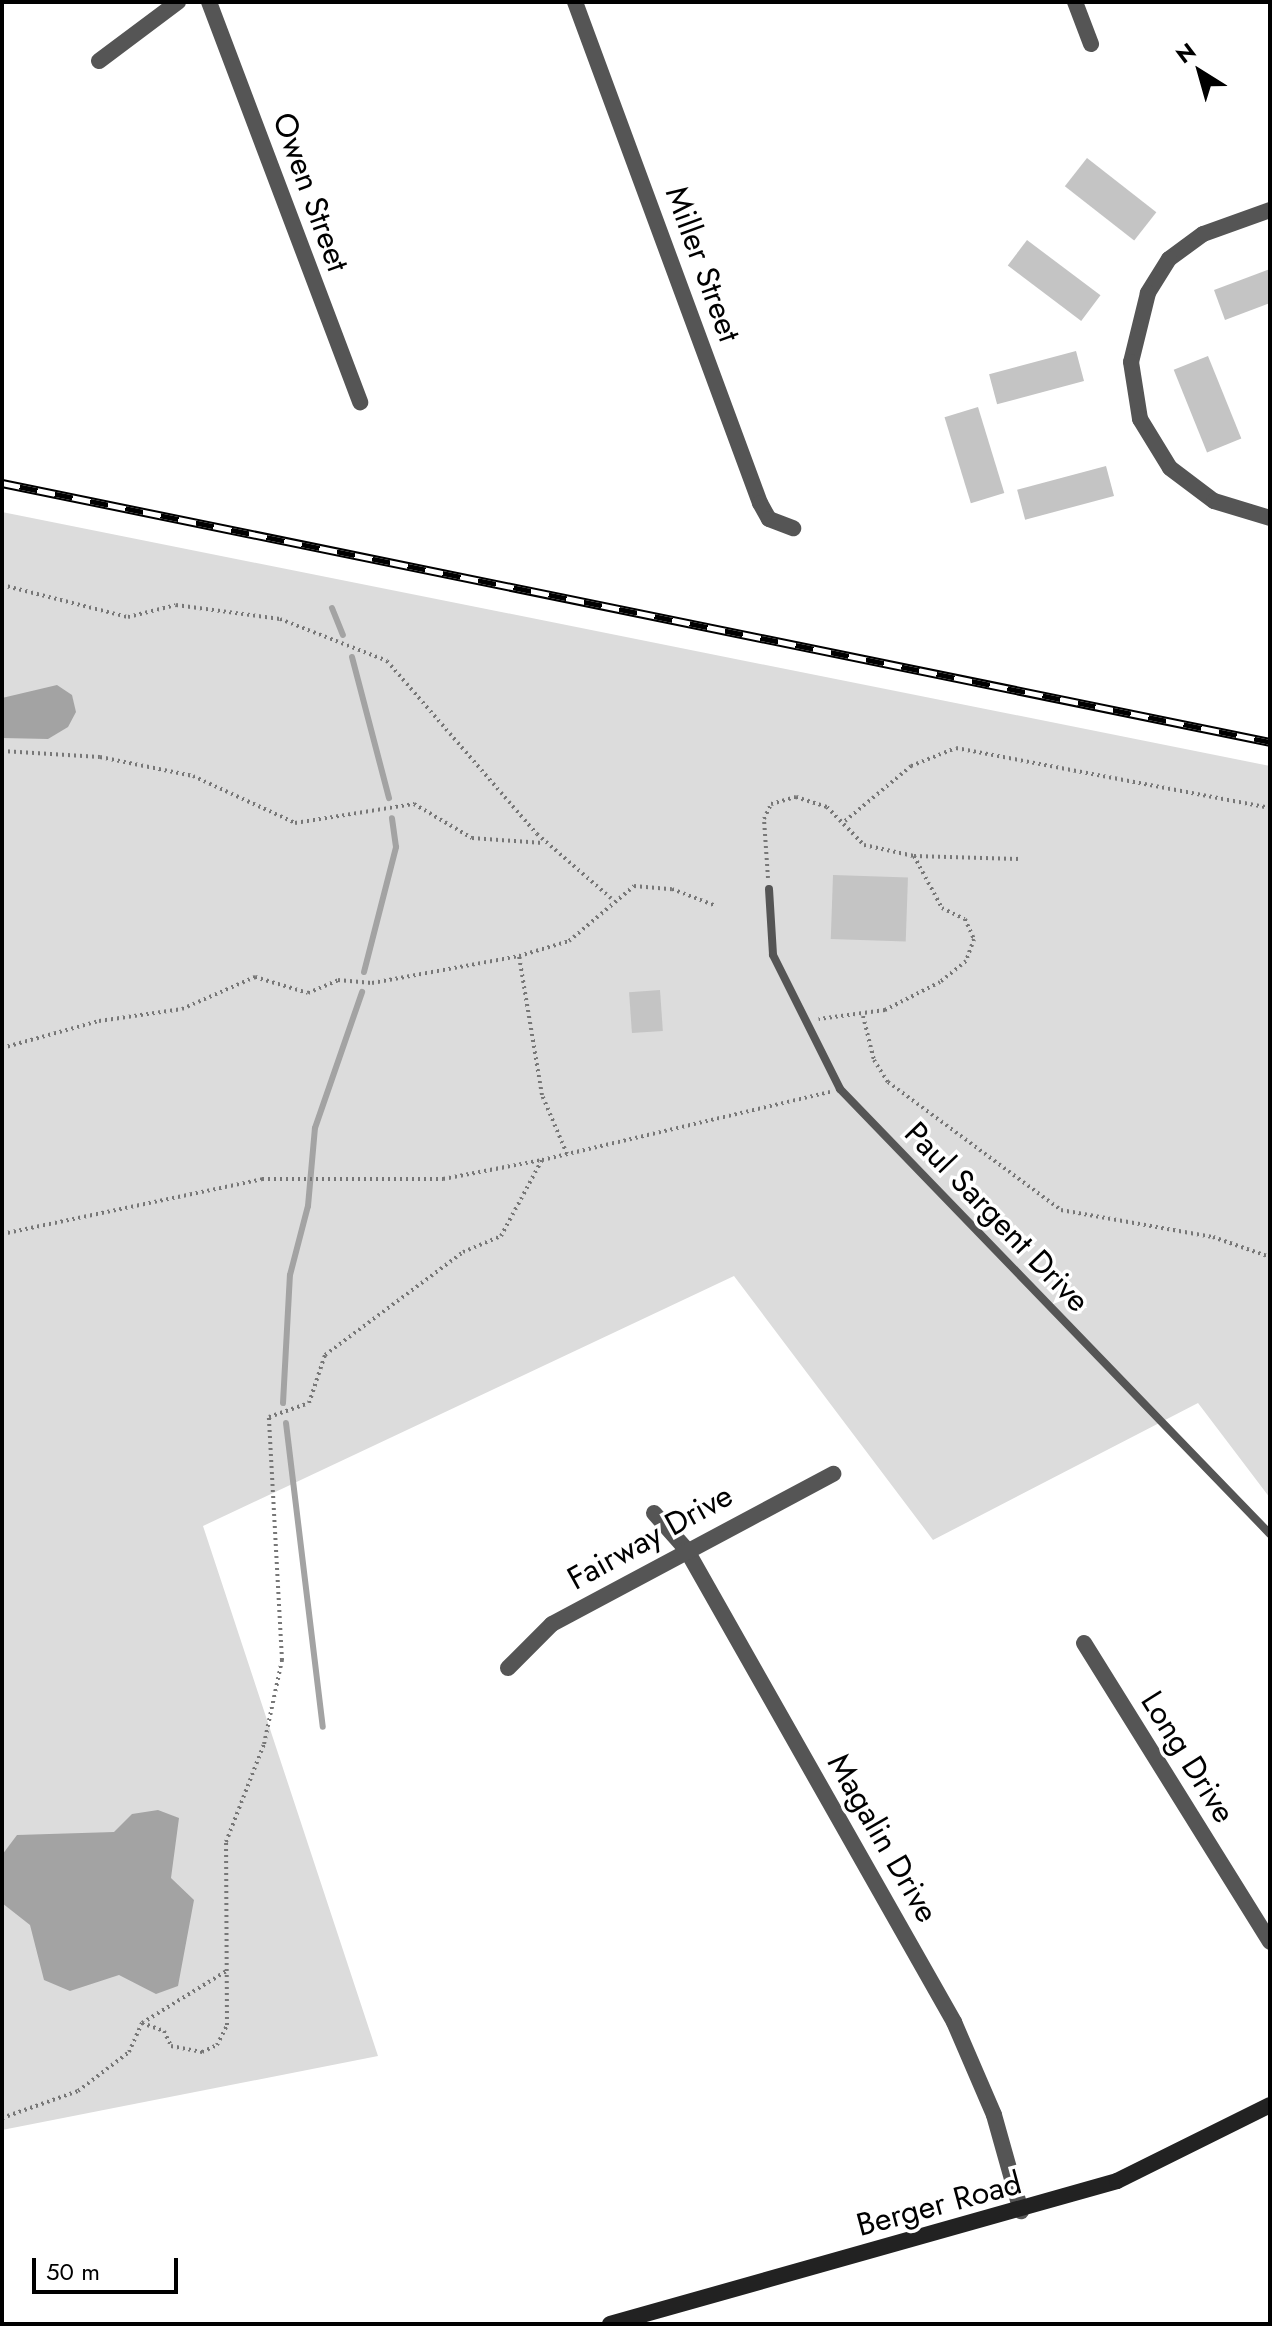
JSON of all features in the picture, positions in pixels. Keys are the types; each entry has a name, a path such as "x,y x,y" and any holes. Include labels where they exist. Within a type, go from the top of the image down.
{"street":[{"path":"99,61 178,2"},
{"name":"Owen Street","path":"209,2 360,402"},
{"name":"Miller Street","path":"575,2 760,503 769,519 793,528"},
{"path":"1075,2 1091,44"},
{"path":"1270,210 1203,234 1169,259 1148,293 1131,362 1140,419 1170,468 1214,501 1270,518"},
{"name":"Fairway Drive","path":"508,1668 552,1624 686,1549 833,1474"},
{"name":"Magalin Drive","path":"654,1513 686,1549 954,2022 994,2115 1021,2211"},
{"name":"Long Drive","path":"1084,1643 1270,1942"},
{"name":"Berger Road","path":"620,2323 1021,2211 1160,2163 1270,2105"}],"lane":[{"name":"Paul Sargent Drive","path":"769,889 773,955 801,1018 840,1089 1270,1534"}],"path":[{"path":"2,585 128,617 176,605 280,619 387,661 545,843 611,898"},
{"path":"845,821 911,766 956,748 1270,808"},
{"path":"2,751 100,757 193,776 295,823 414,804 472,838 545,843"},
{"path":"769,889 764,819 771,804 796,797 845,821 864,845 914,856 1019,859"},
{"path":"801,1018 863,1016 940,982 966,961 974,939 965,919 942,908 914,856"},
{"path":"2,1048 99,1021 182,1009 255,977 308,993 338,980 372,983 519,956 569,941 611,898 634,886 672,889 716,906"},
{"path":"519,956 542,1095 567,1154"},
{"path":"863,1016 874,1060 888,1082 1061,1210 1213,1237 1270,1257"},
{"path":"2,1234 120,1203 262,1179 443,1179 542,1160 840,1089"},
{"path":"142,2023 164,2031 171,2046 202,2052 217,2045 227,2025 226,1842 264,1744 282,1660 269,1417 309,1403 325,1355 463,1252 501,1236 542,1160"},
{"path":"2,2118 78,2091 129,2052 142,2023 228,1970"}],"shaded area":[{"path":"2,512 1270,766 1270,1498 1198,1403 933,1540 734,1276 203,1526 378,2056 2,2130"},
{"path":"57,685 72,695 76,712 68,727 48,739 2,738 2,698"},
{"path":"158,1810 179,1818 171,1878 194,1900 178,1986 156,1994 119,1975 70,1991 44,1980 30,1925 2,1903 2,1855 17,1835 114,1832 132,1814"}],"building":[{"path":"1087,158 1156,212 1134,241 1065,186"},
{"path":"1027,240 1100,295 1081,321 1008,266"},
{"path":"1270,269 1270,303 1225,320 1214,290"},
{"path":"1076,351 1084,381 997,404 989,374"},
{"path":"1208,356 1241,439 1207,452 1174,370"},
{"path":"978,407 1004,493 971,503 945,417"},
{"path":"1106,466 1114,496 1025,520 1017,490"},
{"path":"833,875 908,878 906,942 831,939"},
{"path":"660,990 663,1031 632,1033 629,992"}],"waterway":[{"path":"332,608 343,635"},
{"path":"352,657 389,798"},
{"path":"364,972 396,847 392,818"},
{"path":"283,1403 290,1275 308,1206 315,1128 362,992"},
{"path":"286,1423 323,1727"}],"railway":[{"path":"2,483 1270,742"}]}
